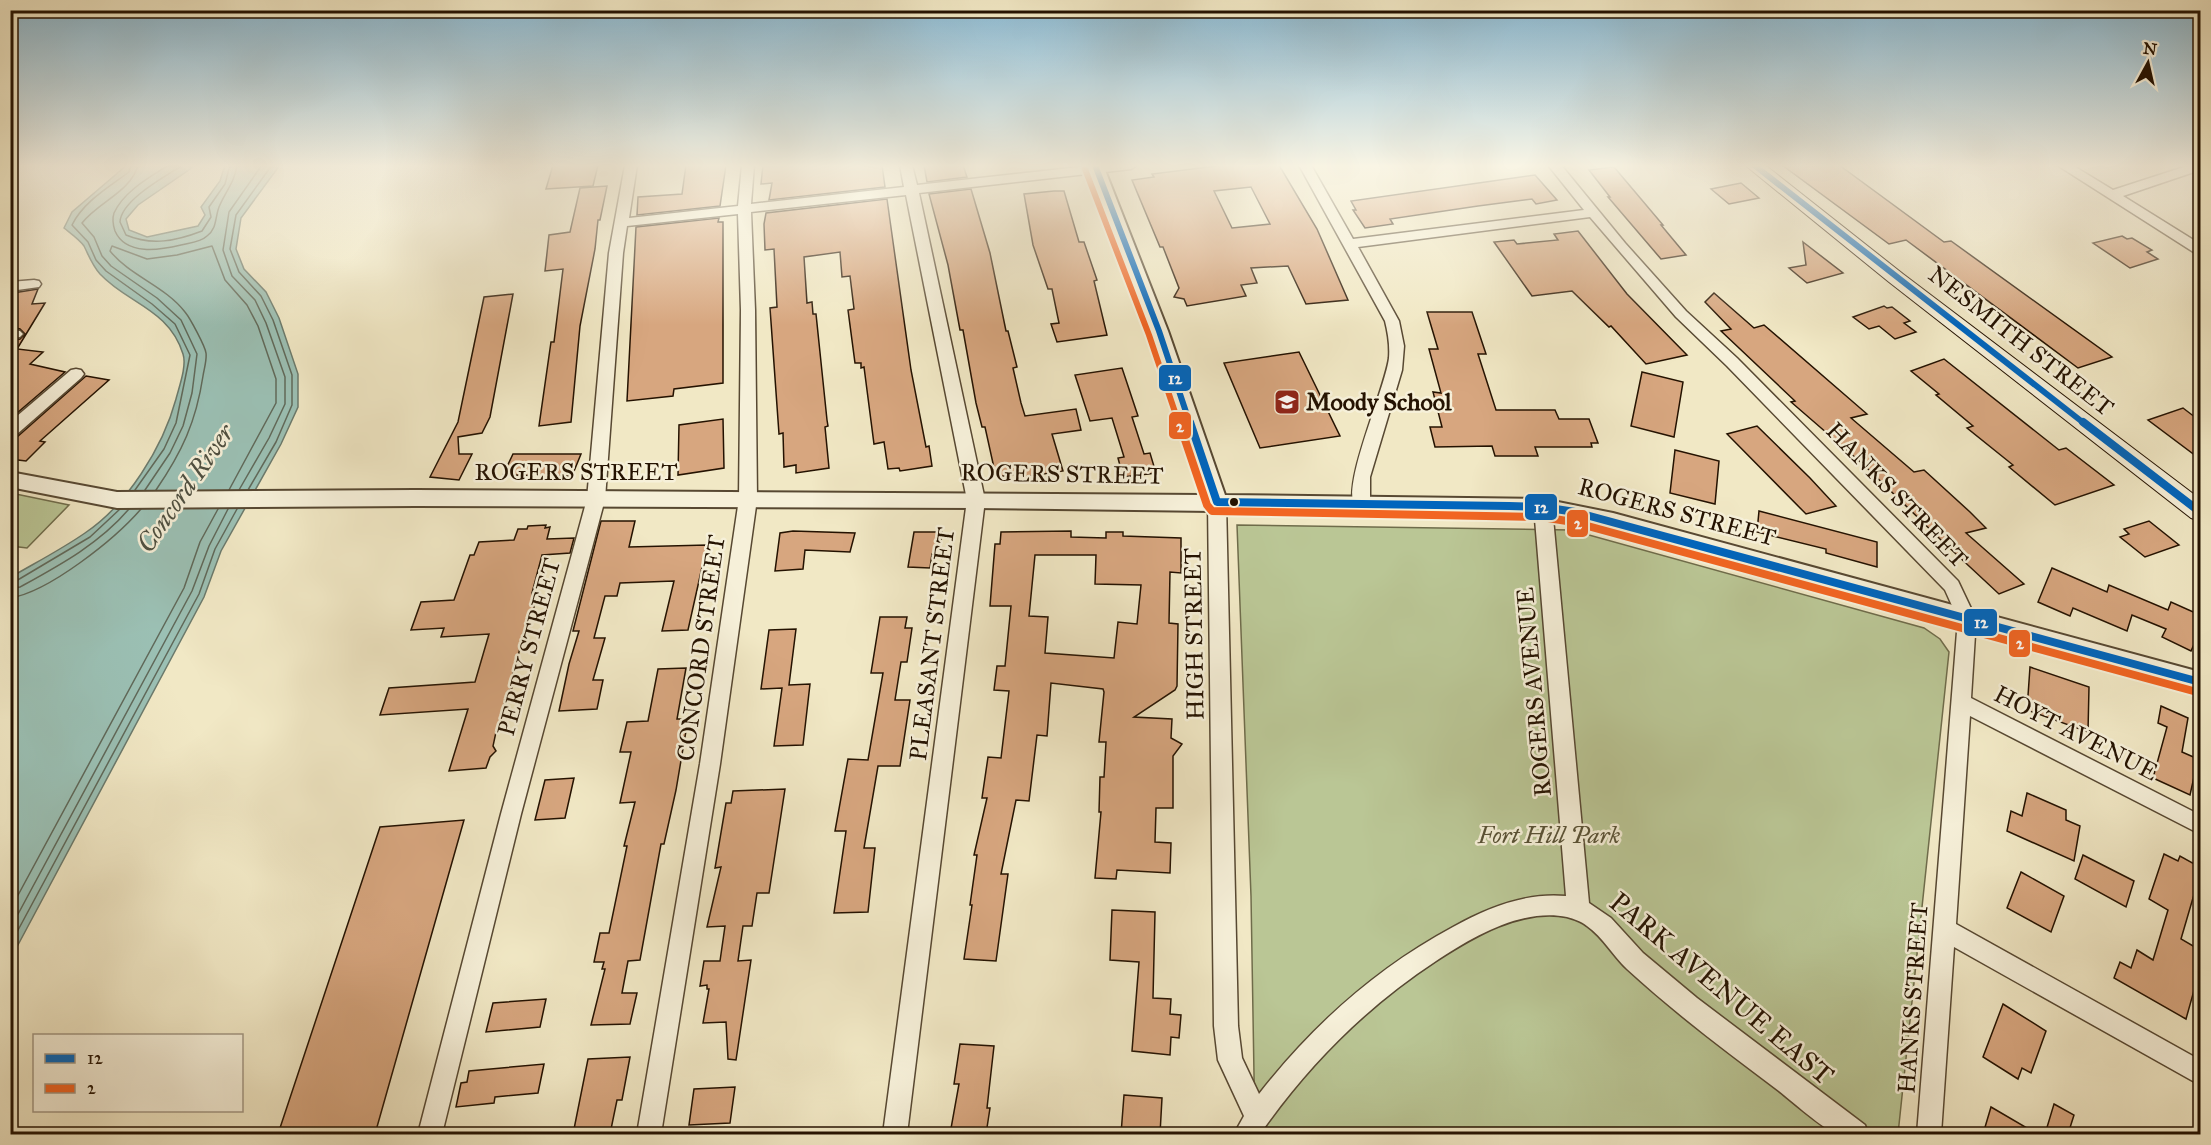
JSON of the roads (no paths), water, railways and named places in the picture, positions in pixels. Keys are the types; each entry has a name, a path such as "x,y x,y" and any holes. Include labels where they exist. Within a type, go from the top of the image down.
{"main road":[{"name":"NESMITH STREET","path":"1822,218 2200,512"}],"street":[{"name":"PERRY STREET","path":"430,1134 511,814 596,500 616,253 622,218"},
{"path":"621,223 661,218"},
{"name":"CONCORD STREET","path":"649,1134 710,764 748,499 748,310 745,218"},
{"name":"PLEASANT STREET","path":"895,1134 976,500 917,218"},
{"name":"HIGH STREET","path":"1116,218 1159,331 1217,502 1227,1026 1230,1060 1252,1125"},
{"path":"1334,218 1392,321 1398,338 1394,370 1362,477 1361,505"},
{"path":"1348,244 1550,218"},
{"name":"HANKS STREET","path":"1598,218 1681,314 1732,362 1952,586 1967,620 1929,1134"},
{"path":"2150,218 2200,250"},
{"path":"10,287 34,284"},
{"path":"10,431 76,374"},
{"name":"ROGERS STREET","path":"10,478 92,497 117,500 415,498 976,500 1543,507 1613,521 1967,620 2200,682"},
{"name":"ROGERS AVENUE","path":"1543,507 1578,909"},
{"name":"HOYT AVENUE","path":"1960,702 2200,825"},
{"path":"1252,1125 1296,1066 1366,997 1402,969 1502,914 1541,905 1578,909"},
{"name":"PARK AVENUE EAST","path":"1578,909 1598,919 1633,959 1730,1041 1856,1134"},
{"path":"1944,929 2200,1073"}],"water":[{"name":"Concord River","path":"69,218 126,218 129,230 147,237 198,226 203,218 241,218 236,249 244,269 266,292 279,318 298,374 298,407 281,444 221,551 204,597 11,958 11,577 85,533 115,507 129,491 153,455 170,417 184,359 177,339 168,327 147,308 123,293 100,274 84,246 64,228"}],"place":[{"name":"Moody School","path":"1287,402"}],"park label":[{"name":"Fort Hill Park","path":"1549,835"}]}
